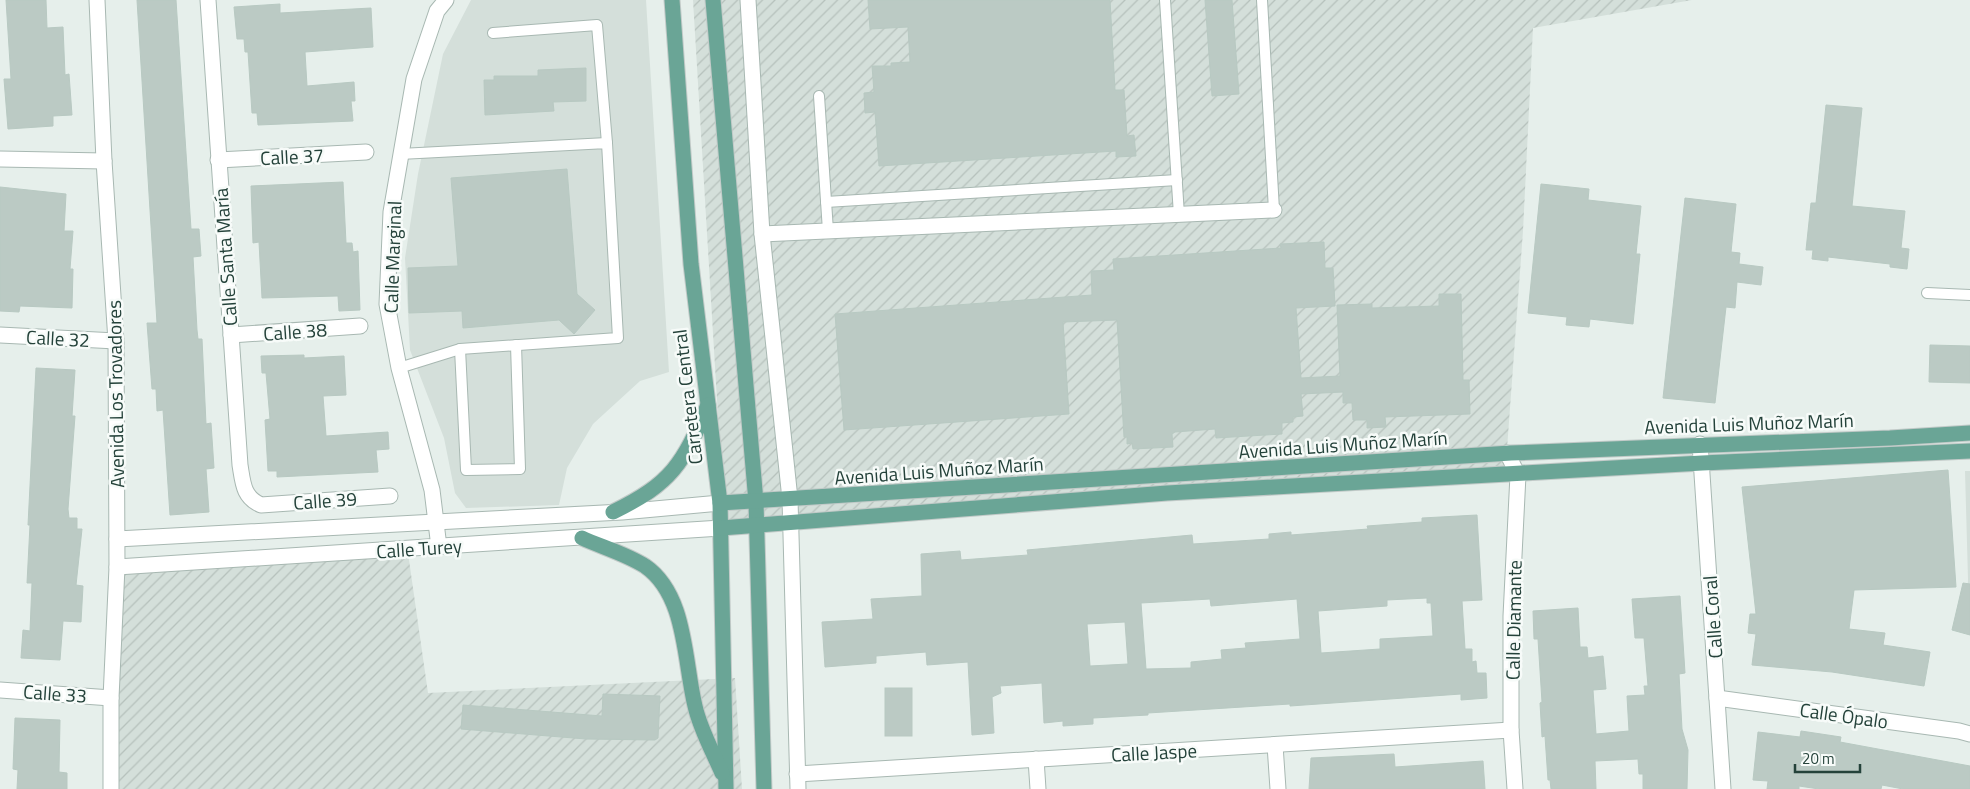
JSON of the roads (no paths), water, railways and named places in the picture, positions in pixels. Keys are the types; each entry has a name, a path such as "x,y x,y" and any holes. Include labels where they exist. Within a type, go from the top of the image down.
{"main road":[{"name":"Carretera Central","path":"672,0 691,264 720,503 726,786"},
{"path":"713,0 756,502 764,789"},
{"path":"614,512 644,497 666,479 689,451 709,404"},
{"name":"Avenida Luis Muñoz Marín","path":"720,503 1507,453 1890,438 1970,433"},
{"name":"Avenida Luis Muñoz Marín","path":"721,528 1167,493 1518,475 1702,462 1970,451"},
{"path":"582,538 644,566 656,576 670,595 686,644 695,707 726,786"}],"street":[{"name":"Avenida Los Trovadores","path":"97,0 104,162 116,341 117,567 111,698 111,789"},
{"name":"Calle Santa María","path":"208,0 240,465 244,492 252,501 261,505"},
{"name":"Calle Marginal","path":"439,547 432,490 398,368 387,304 391,212 414,79 437,11 446,0"},
{"path":"748,0 762,234 790,499 797,781"},
{"name":"Calle 37","path":"218,160 366,152"},
{"path":"0,159 104,162"},
{"path":"762,234 1274,210"},
{"name":"Calle 38","path":"231,335 360,326"},
{"name":"Calle 32","path":"0,335 116,341"},
{"name":"Calle Coral","path":"1700,444 1723,789"},
{"name":"Calle Diamante","path":"1507,453 1518,475 1511,616 1511,730 1515,789"},
{"name":"Calle 39","path":"261,505 390,496"},
{"name":"Calle Turey","path":"117,539 436,520 614,512 720,503"},
{"name":"Calle Turey","path":"117,567 721,528"},
{"name":"Calle 33","path":"0,690 111,698"},
{"name":"Calle Ópalo","path":"1717,698 1970,734"},
{"name":"Calle Jaspe","path":"797,781 1036,759 1511,730"},
{"path":"1275,745 1278,789"},
{"path":"1036,759 1038,789"}],"lane":[{"path":"1165,0 1179,215"},
{"path":"1262,0 1274,210"},
{"path":"398,368 460,349 618,338 597,25 493,33"},
{"path":"819,96 828,232"},
{"path":"400,154 606,143"},
{"path":"826,202 1177,180"},
{"path":"1927,293 1970,295"},
{"path":"460,349 466,470 520,469 516,345"}]}
